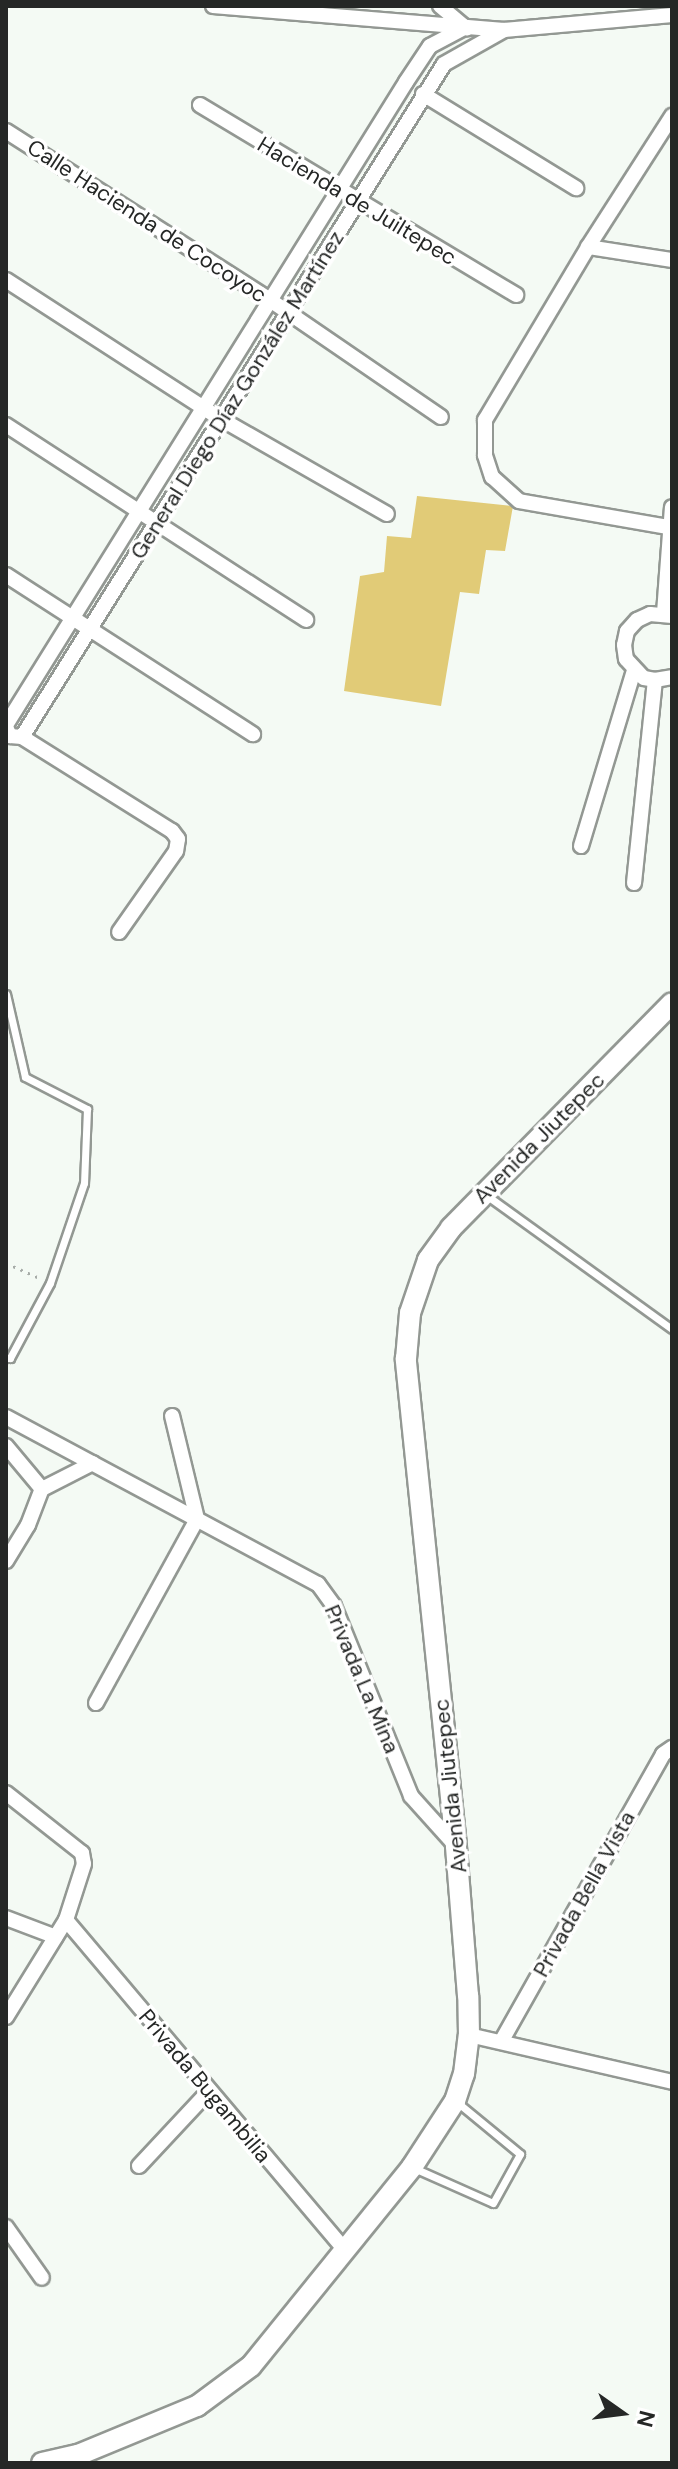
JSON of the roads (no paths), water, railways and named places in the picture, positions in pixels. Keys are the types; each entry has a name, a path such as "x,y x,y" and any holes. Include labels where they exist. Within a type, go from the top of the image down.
{"main road":[{"name":"Avenida Jiutepec","path":"42,2463 87,2459 197,2406 227,2387 251,2366 412,2167 455,2101 464,2074 469,2035 456,1846 406,1359 410,1313 428,1260 451,1228 672,1003"}],"street":[{"path":"213,6 504,30 672,15"},
{"path":"440,6 466,27 475,45"},
{"name":"General Diego Díaz González Martínez","path":"466,27 430,46 6,726 10,736 22,737 358,203 423,94 444,64 504,30"},
{"path":"423,94 576,188"},
{"name":"Hacienda de Juiltepec","path":"200,105 358,203 516,295"},
{"path":"668,527 519,501 492,477 485,455 485,420 588,247 672,116"},
{"name":"Calle Hacienda de Cocoyoc","path":"6,131 270,300 441,417"},
{"path":"588,247 672,260"},
{"path":"6,280 221,419 387,514"},
{"path":"6,425 142,510 306,620"},
{"path":"672,507 668,527 668,615 650,614 637,620 627,631 624,645 626,659 634,671 655,680 672,677"},
{"path":"6,575 253,734"},
{"path":"581,846 634,671"},
{"path":"634,883 655,680"},
{"path":"22,737 172,831 178,839 176,851 119,932"},
{"path":"96,1703 197,1519 172,1416"},
{"name":"Privada La Mina","path":"6,1417 318,1584 334,1606 411,1796 456,1846"},
{"path":"6,1446 42,1489"},
{"path":"6,1561 28,1525 42,1489 93,1463"},
{"name":"Privada Bella Vista","path":"501,2042 663,1754 672,1748"},
{"path":"6,1793 82,1853 84,1864 66,1920 6,2017"},
{"path":"6,1918 56,1937"},
{"name":"Privada Bugambilia","path":"66,1920 346,2251"},
{"path":"469,2035 672,2082"},
{"path":"139,2166 209,2091"},
{"path":"6,2227 42,2278"}],"lane":[{"path":"6,994 25,1077 87,1109 84,1183 50,1283 10,1358 6,1358"},
{"path":"484,1194 672,1329"},
{"path":"412,2167 493,2203 520,2154 455,2101"}]}
